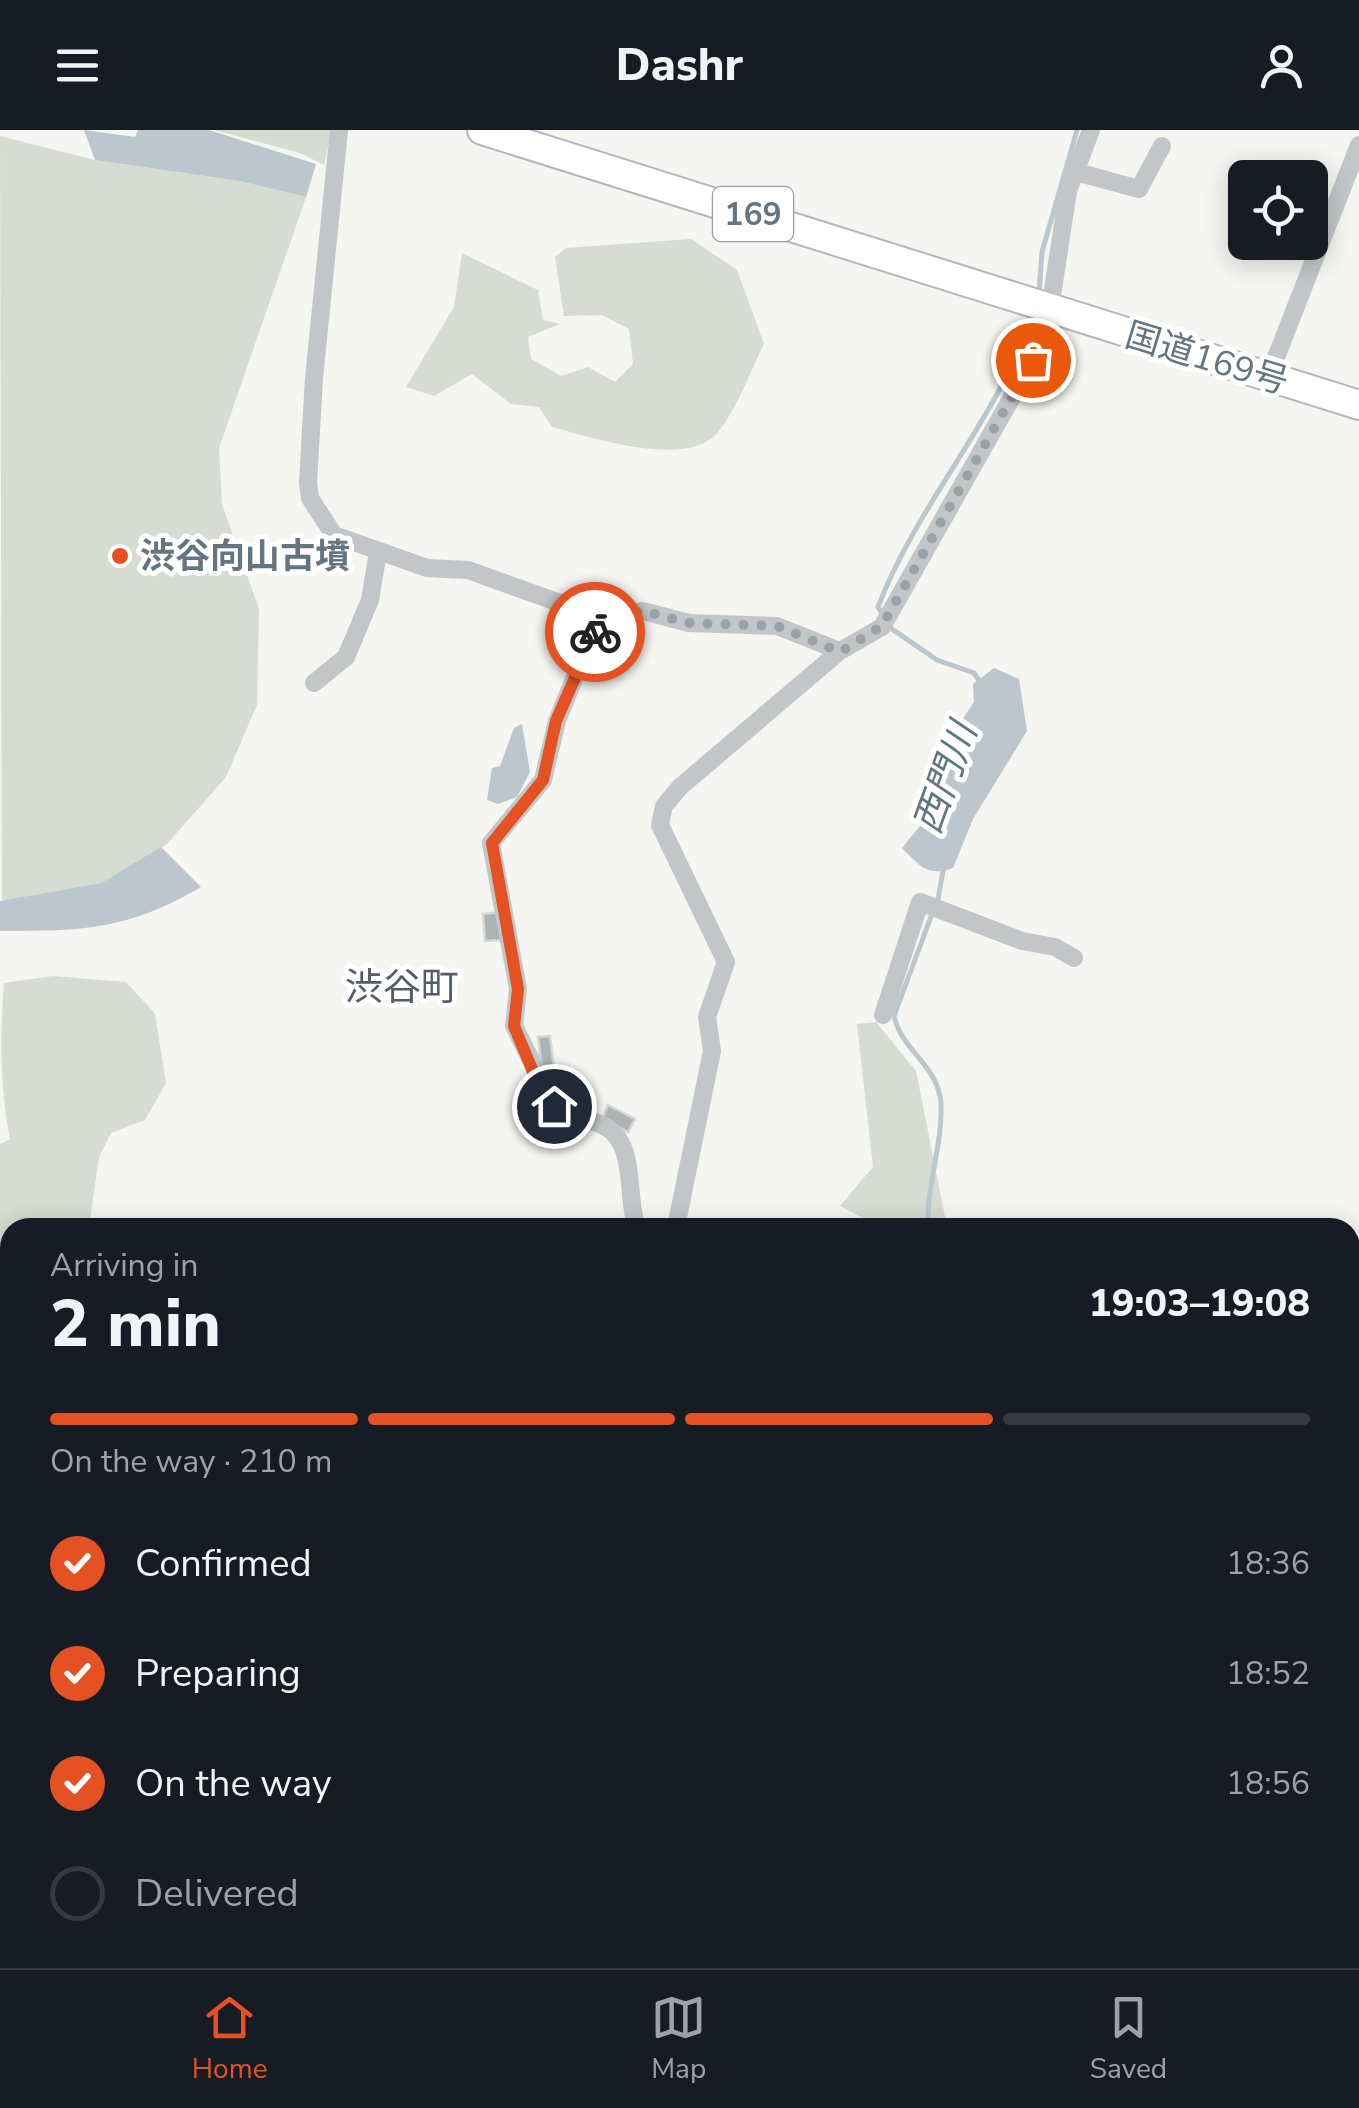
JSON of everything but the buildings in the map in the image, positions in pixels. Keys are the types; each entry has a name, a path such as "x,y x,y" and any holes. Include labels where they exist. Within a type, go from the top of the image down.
{"highway":[{"name":"国道169号","path":"482,130 1359,405"}],"street":[{"path":"339,130 314,378 308,483 310,498 334,535 428,568 468,570 599,617 643,611 689,623 777,626 840,652"},
{"path":"678,1218 712,1051 707,1016 726,962 660,825 664,806 680,787 840,652 885,620 1033,360 1050,309 1059,236 1091,130"},
{"path":"1268,378 1359,144"},
{"path":"1076,172 1139,189 1162,146"},
{"path":"314,683 346,657 370,600 378,552"},
{"path":"599,617 556,721 543,780 492,843 518,989 514,1026 534,1074 562,1115 603,1125 619,1136 626,1149 636,1218"},
{"path":"883,1015 920,902 1022,941 1055,947 1074,958"}],"shaded area":[{"path":"84,130 135,137 138,130 209,130 316,164 306,197 239,181 95,160"},
{"path":"214,130 332,130 324,165 300,153"},
{"name":"渋谷向山古墳","path":"0,136 95,160 239,181 306,197 219,448 222,504 259,609 257,705 226,777 167,844 101,883 2,901"},
{"path":"691,239 737,270 764,344 731,413 717,433 703,443 662,450 613,443 552,427 539,407 511,404 472,374 434,396 406,387 454,307 462,253 538,290 543,320 560,324 528,337 531,359 561,376 588,367 615,382 633,364 629,329 602,315 564,316 555,257 566,248"},
{"path":"994,668 1019,679 1027,731 973,819 953,868 930,870 902,848 942,799 954,732 974,702 973,684"},
{"path":"522,724 530,772 517,797 498,804 487,800 492,768 500,766 514,728"},
{"path":"161,847 201,887 127,920 81,928 0,931 0,901 101,883"},
{"path":"53,976 126,982 155,1014 166,1083 145,1120 111,1133 99,1157 90,1218 0,1218 0,1144 10,1139 3,1081 4,983"},
{"path":"876,1022 916,1071 945,1218 863,1218 840,1206 873,1167 857,1024"}],"waterway":[{"name":"西門川","path":"1039,294 1042,252 1077,130"},
{"name":"西門川","path":"884,617 878,607 894,569 999,390 1033,314"},
{"name":"西門川","path":"889,627 937,660 974,673 980,682"},
{"name":"西門川","path":"937,904 944,866"},
{"name":"西門川","path":"928,1218 941,1103 933,1078 904,1039 894,1016 932,914"}],"way so far":[{"path":"595,632 599,617 643,611 667,614 689,623 777,626 840,652 882,626 987,434 1033,360"}],"place":[{"name":"渋谷向山古墳","path":"120,556"}],"district":[{"name":"渋谷町","path":"402,987"}],"route":[{"path":"554,1106 534,1074 514,1026 518,989 492,843 543,780 556,721 595,632"}]}
